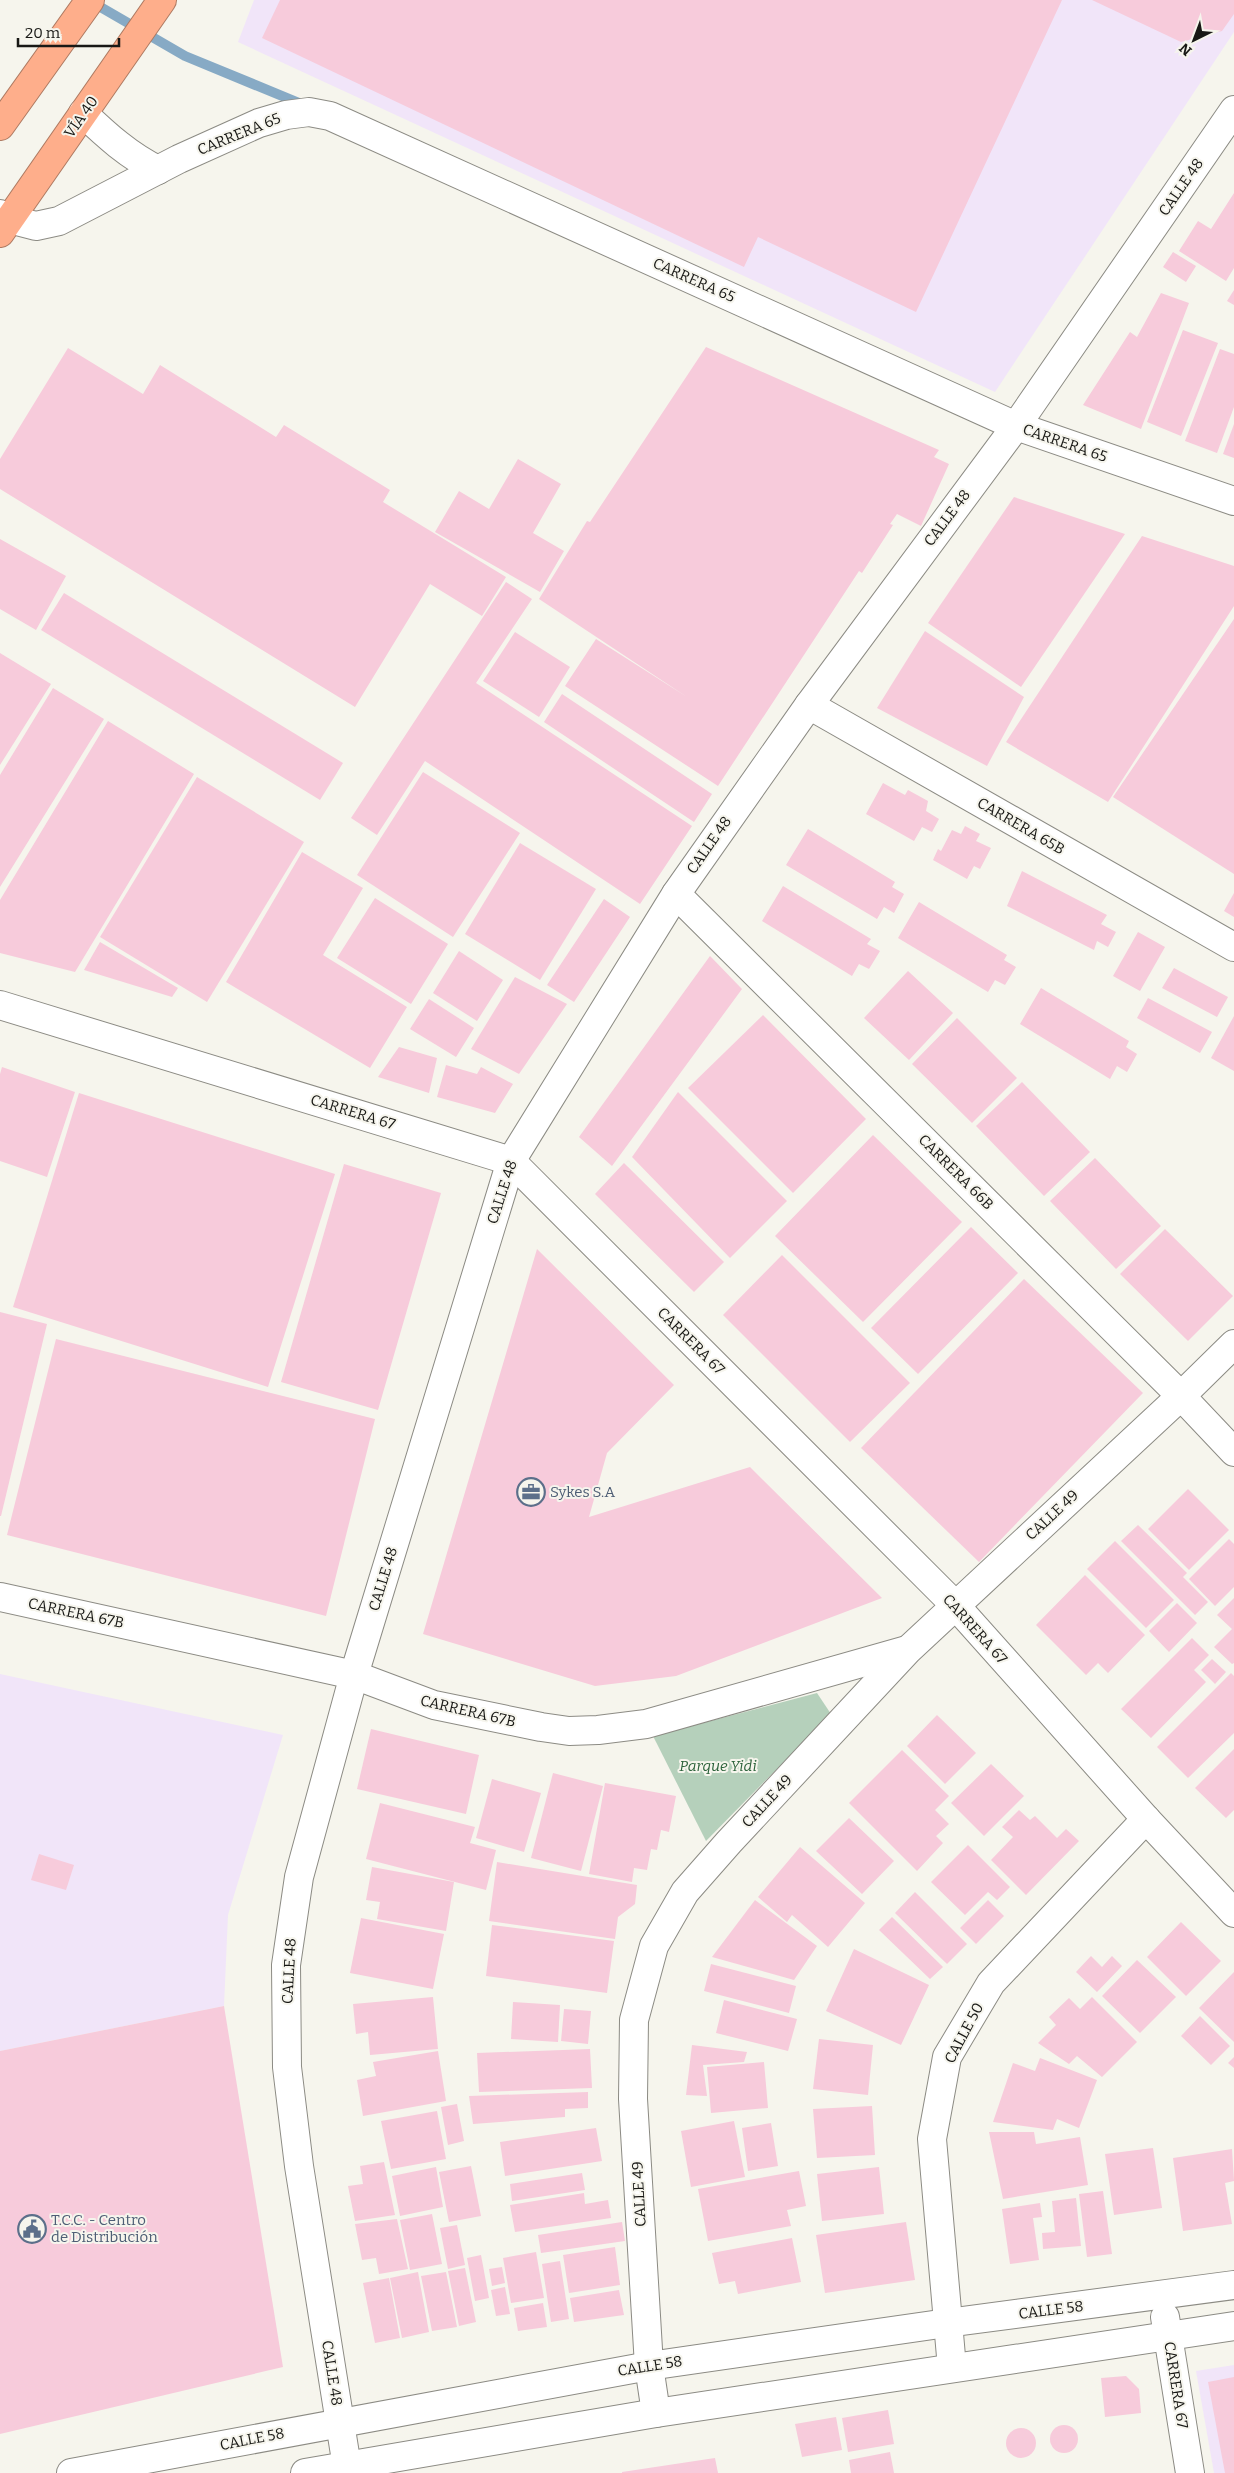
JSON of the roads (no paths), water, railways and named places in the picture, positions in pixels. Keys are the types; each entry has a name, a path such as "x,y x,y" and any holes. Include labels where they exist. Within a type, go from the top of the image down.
{"highway":[{"path":"0,126 90,0"},
{"name":"VÍA 40","path":"3,222 87,108 162,0"}],"street":[{"path":"87,108 114,142 139,161 158,170"},
{"name":"CALLE 48","path":"347,2469 299,2166 287,2068 286,1965 299,1877 354,1675 511,1161 676,894 808,704 1016,426 1234,110"},
{"name":"CARRERA 65","path":"3,222 36,226 59,221 158,170 259,123 286,115 309,112 330,116 1016,426 1234,501"},
{"name":"CARRERA 65B","path":"808,704 1234,947"},
{"name":"CARRERA 66B","path":"676,894 1181,1396 1234,1452"},
{"name":"CARRERA 67","path":"0,1004 511,1161 954,1605 1146,1819 1234,1912"},
{"name":"CALLE 49","path":"656,2413 649,2366 634,2099 634,2020 654,1946 686,1892 729,1842 908,1650 954,1605 1181,1396 1234,1344"},
{"name":"CARRERA 67B","path":"0,1597 354,1675 434,1705 569,1731 598,1730 646,1724 908,1650"},
{"name":"CALLE 50","path":"952,2368 932,2139 948,2057 991,1983 1146,1819"},
{"name":"CALLE 58","path":"71,2473 649,2366 947,2322 1161,2297 1234,2286"},
{"name":"CARRERA 67","path":"1161,2297 1190,2473"},
{"path":"305,2473 347,2469 656,2413 1234,2326"}],"waterway":[{"path":"90,1 185,56 304,105"}],"place":[{"name":"Sykes S.A","path":"531,1492"},
{"name":"T.C.C. - Centro de Distribución","path":"32,2229"}],"park label":[{"name":"Parque Yidi","path":"718,1766"}]}
